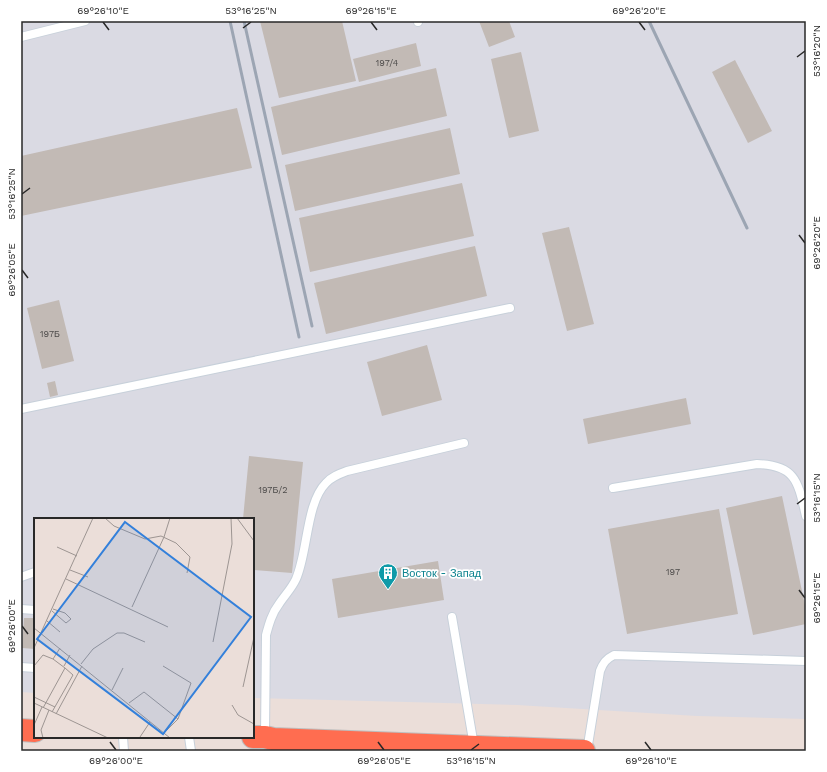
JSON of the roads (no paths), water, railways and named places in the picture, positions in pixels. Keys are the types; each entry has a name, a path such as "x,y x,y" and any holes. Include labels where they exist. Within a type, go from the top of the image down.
{"highway":[{"path":"21,730 34,731"},
{"path":"267,741 474,746 586,751"}],"lane":[{"path":"21,37 85,21"},
{"path":"21,409 510,308"},
{"path":"267,741 266,635 278,604 289,592 296,581 301,566 314,503 318,493 326,483 347,471 464,443"},
{"path":"613,488 756,464 770,464 783,468 799,486 806,516"},
{"path":"21,577 34,572"},
{"path":"21,609 34,610"},
{"path":"452,617 474,746"},
{"path":"586,751 602,664 607,658 614,655 806,661"},
{"path":"21,667 34,668"},
{"path":"123,738 124,751"},
{"path":"189,738 192,751"}],"railway":[{"path":"230,21 299,337"},
{"path":"244,21 312,326"},
{"path":"649,21 747,228"}],"place":[{"name":"Восток - Запад","path":"388,590"}]}
